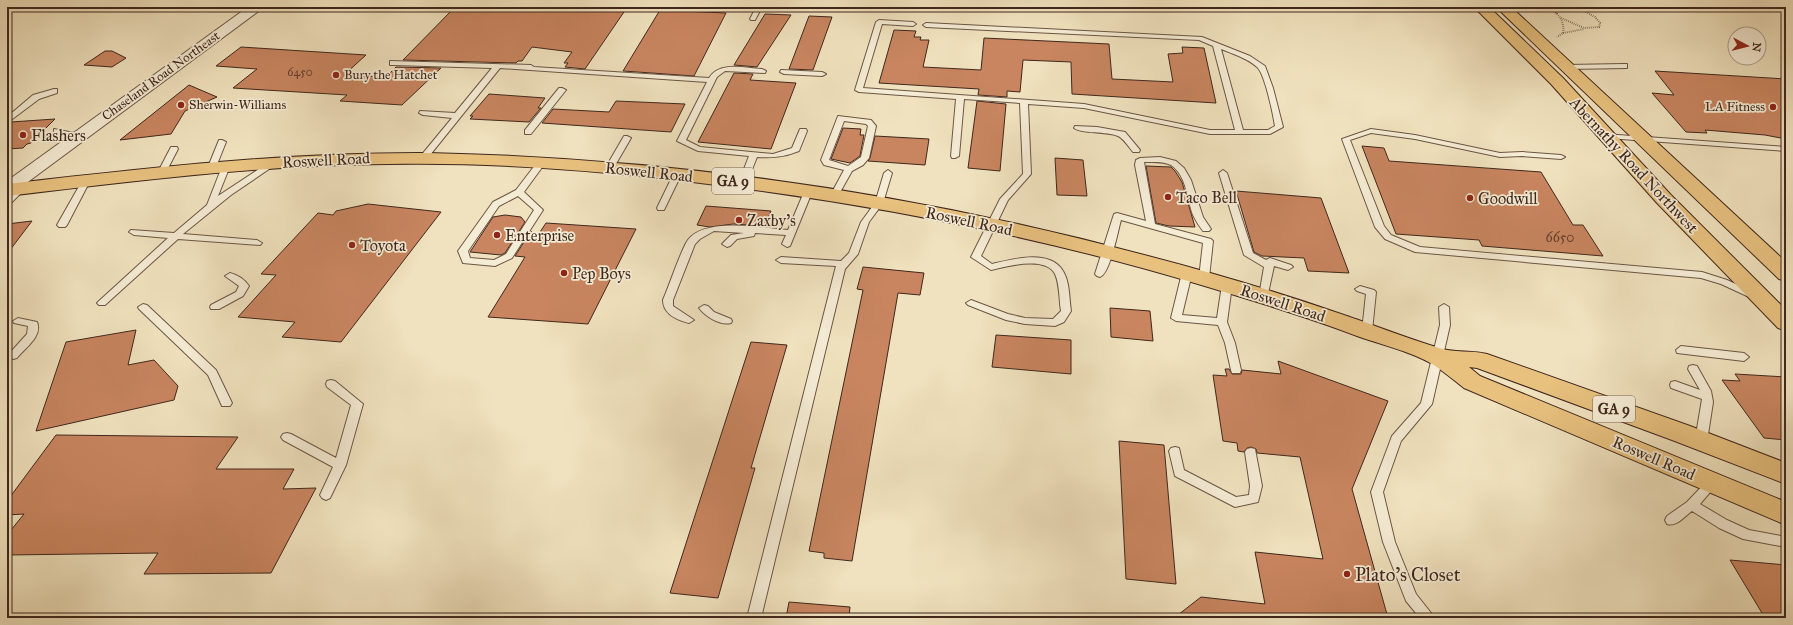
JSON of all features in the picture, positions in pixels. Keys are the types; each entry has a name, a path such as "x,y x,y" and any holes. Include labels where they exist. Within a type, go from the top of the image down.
{"main road":[{"name":"Abernathy Road Northwest","path":"1481,7 1557,81 1786,274"},
{"name":"Abernathy Road Northwest","path":"1503,7 1567,68 1624,137 1664,199 1786,324"},
{"name":"Roswell Road","path":"10,193 86,181 219,167 348,159 423,158 542,162 610,167 743,182 879,203 990,225 1108,252 1264,296 1438,357 1479,360 1701,441 1786,474"},
{"name":"Roswell Road","path":"1438,357 1472,382 1786,514"}],"street":[{"name":"Chaseland Road Northeast","path":"10,193 79,136 257,7"}],"lane":[{"path":"753,19 759,7"},
{"path":"913,24 880,22 859,90 1084,106 1210,132 1270,132 1279,128 1278,118 1262,68 1248,58 1200,38 926,25"},
{"path":"1216,45 1240,132"},
{"path":"393,62 712,80"},
{"path":"526,69 542,65"},
{"path":"1567,68 1624,66"},
{"path":"423,158 496,67"},
{"path":"762,71 723,69 712,80 681,141 698,149 773,156 796,149 803,131"},
{"path":"784,72 822,74"},
{"path":"528,132 562,90"},
{"path":"7,121 36,97 54,91"},
{"path":"955,156 960,97"},
{"path":"971,303 1006,317 1025,321 1055,323 1060,320 1066,311 1060,273 1055,268 1048,264 1029,261 991,267 976,257 990,225 1004,199 1027,174 1024,101"},
{"path":"423,113 458,116"},
{"path":"834,196 849,169 860,163 865,158 872,126 868,122 841,118 825,160 827,163 849,169"},
{"path":"1078,128 1097,129 1122,134 1136,150"},
{"path":"57,131 79,136"},
{"path":"1561,157 1522,154 1500,155 1414,137 1371,131 1346,139 1380,227 1388,237 1418,250 1702,275 1730,284 1763,300"},
{"path":"1624,137 1786,149"},
{"path":"610,167 627,138"},
{"path":"211,204 219,167 222,142"},
{"path":"162,172 174,149"},
{"path":"743,182 754,155"},
{"path":"1151,226 1139,165 1140,160 1161,160 1174,163 1183,170 1198,218 1206,229"},
{"path":"519,192 539,210 509,256 495,262 466,261 463,251 496,204 519,192 542,162"},
{"path":"102,303 211,204 241,182 274,163"},
{"path":"754,618 840,268 853,254 865,222 879,203 888,173"},
{"path":"1223,173 1250,256 1269,266"},
{"path":"660,208 677,175"},
{"path":"62,225 86,181"},
{"path":"787,244 808,192"},
{"path":"1100,274 1108,252 1117,216 1208,241 1196,276 1176,318 1222,322"},
{"path":"689,320 672,311 668,307 668,300 691,243 696,235 708,229 718,228 791,234"},
{"path":"727,244 734,236 765,231"},
{"path":"134,232 257,243"},
{"path":"781,260 844,264"},
{"path":"1702,275 1716,272 1720,268 1723,260"},
{"path":"1264,296 1270,261 1288,267"},
{"path":"215,307 240,294 244,286 241,282 230,276"},
{"path":"1227,285 1222,322 1230,343 1236,370"},
{"path":"1360,289 1371,292 1367,331"},
{"path":"143,307 212,373 226,403"},
{"path":"1428,618 1411,597 1389,542 1378,492 1396,439 1426,404 1445,325 1444,307"},
{"path":"704,308 710,314 727,321"},
{"path":"13,355 32,334 33,324 18,321"},
{"path":"1681,350 1744,356"},
{"path":"1693,368 1706,391 1708,402 1701,441"},
{"path":"326,495 340,465 357,404 331,384"},
{"path":"1675,386 1707,397"},
{"path":"287,437 340,465"},
{"path":"1175,451 1179,473 1235,502 1254,499 1256,486 1251,452"},
{"path":"1671,520 1691,505 1712,484"},
{"path":"1691,505 1723,524 1747,535 1786,542"}],"path":[{"path":"1547,7 1561,18 1564,23 1563,33"},
{"path":"1557,7 1557,14"},
{"path":"1551,41 1563,33 1599,27 1600,23 1595,17 1577,7"},
{"path":"1561,18 1578,26 1589,28"}],"building":[{"path":"455,7 587,7 626,9 585,69 565,67 568,63 564,63 572,52 532,47 522,61 518,61 516,63 403,60"},
{"path":"660,10 726,13 694,76 623,71"},
{"path":"765,14 791,15 757,67 734,65"},
{"path":"809,16 832,17 813,70 789,69"},
{"path":"894,30 916,31 914,37 921,37 920,40 929,40 923,67 981,70 984,38 1109,44 1112,79 1173,82 1168,54 1183,53 1182,47 1204,48 1216,103 1072,94 1071,62 1023,60 1020,92 1007,91 1007,97 978,95 979,89 879,83"},
{"path":"241,47 366,55 344,75 386,77 396,67 441,68 402,105 340,101 347,95 233,88 257,69 216,66"},
{"path":"105,51 112,51 126,58 112,67 84,65"},
{"path":"1655,71 1786,79 1786,139 1765,135 1705,130 1707,133 1686,132 1652,93 1674,95"},
{"path":"734,73 753,74 750,80 796,83 771,149 698,142"},
{"name":"Sherwin-Williams","path":"189,85 217,97 185,111 171,134 120,140"},
{"path":"489,94 545,98 538,108 541,108 529,122 470,119 473,116 470,116"},
{"path":"616,101 685,104 671,132 542,123 553,109 609,112"},
{"path":"977,101 1006,104 1000,171 968,168"},
{"name":"Flashers","path":"55,119 31,143 27,144 23,148 7,149 7,124 11,122"},
{"path":"843,128 861,129 860,135 864,135 860,156 850,163 831,159"},
{"path":"875,136 929,139 925,165 868,161"},
{"name":"Goodwill","path":"1362,146 1384,148 1389,161 1541,172 1573,225 1583,225 1603,256 1482,246 1479,240 1396,234"},
{"path":"1055,158 1083,160 1087,196 1057,195"},
{"name":"Taco Bell","path":"1146,166 1171,167 1175,171 1182,182 1195,227 1169,226 1156,223"},
{"path":"1236,191 1321,198 1349,273 1308,271 1304,258 1262,256 1254,252"},
{"name":"Toyota","path":"368,204 441,212 341,342 282,337 295,322 238,317 276,275 261,274 318,213 333,215 336,211"},
{"path":"706,206 771,211 765,226 733,224 710,227 697,225"},
{"name":"Enterprise","path":"505,215 521,217 525,222 505,253 501,255 470,252 493,217"},
{"path":"32,221 7,254 7,224"},
{"name":"Pep Boys","path":"546,223 636,229 588,324 488,317 525,257 515,256 531,231 536,238"},
{"path":"863,267 924,273 920,295 898,293 852,561 824,558 824,553 809,551 863,290 857,289"},
{"path":"1110,308 1150,311 1153,341 1111,337"},
{"path":"136,330 128,365 154,360 178,386 174,400 36,431 66,342"},
{"path":"996,335 1071,340 1071,374 992,367"},
{"path":"751,342 787,345 751,468 755,468 718,598 670,593"},
{"path":"1278,361 1388,401 1352,489 1388,618 1174,618 1201,597 1265,604 1255,552 1323,559 1300,457 1257,453 1256,449 1251,447 1247,448 1244,452 1238,451 1237,443 1223,441 1213,375 1227,376 1225,369 1229,369 1232,374 1241,374 1242,370 1281,374"},
{"path":"1735,374 1786,377 1786,440 1764,438 1722,380 1740,381"},
{"path":"56,435 238,437 216,469 294,469 283,489 316,488 271,573 144,574 158,553 7,555 7,535 24,514 7,515 7,501"},
{"path":"1119,441 1164,445 1176,584 1126,579"},
{"path":"1730,560 1786,565 1786,618 1765,618"},
{"path":"789,602 850,607 849,618 786,618"}],"place":[{"name":"Bury the Hatchet","path":"336,75"},
{"name":"Sherwin-Williams","path":"181,105"},
{"name":"LA Fitness","path":"1773,107"},
{"name":"Flashers","path":"23,135"},
{"name":"Taco Bell","path":"1168,197"},
{"name":"Goodwill","path":"1470,198"},
{"name":"Zaxby's","path":"739,220"},
{"name":"Enterprise","path":"497,235"},
{"name":"Toyota","path":"352,245"},
{"name":"Pep Boys","path":"564,273"},
{"name":"Plato's Closet","path":"1347,574"}]}
